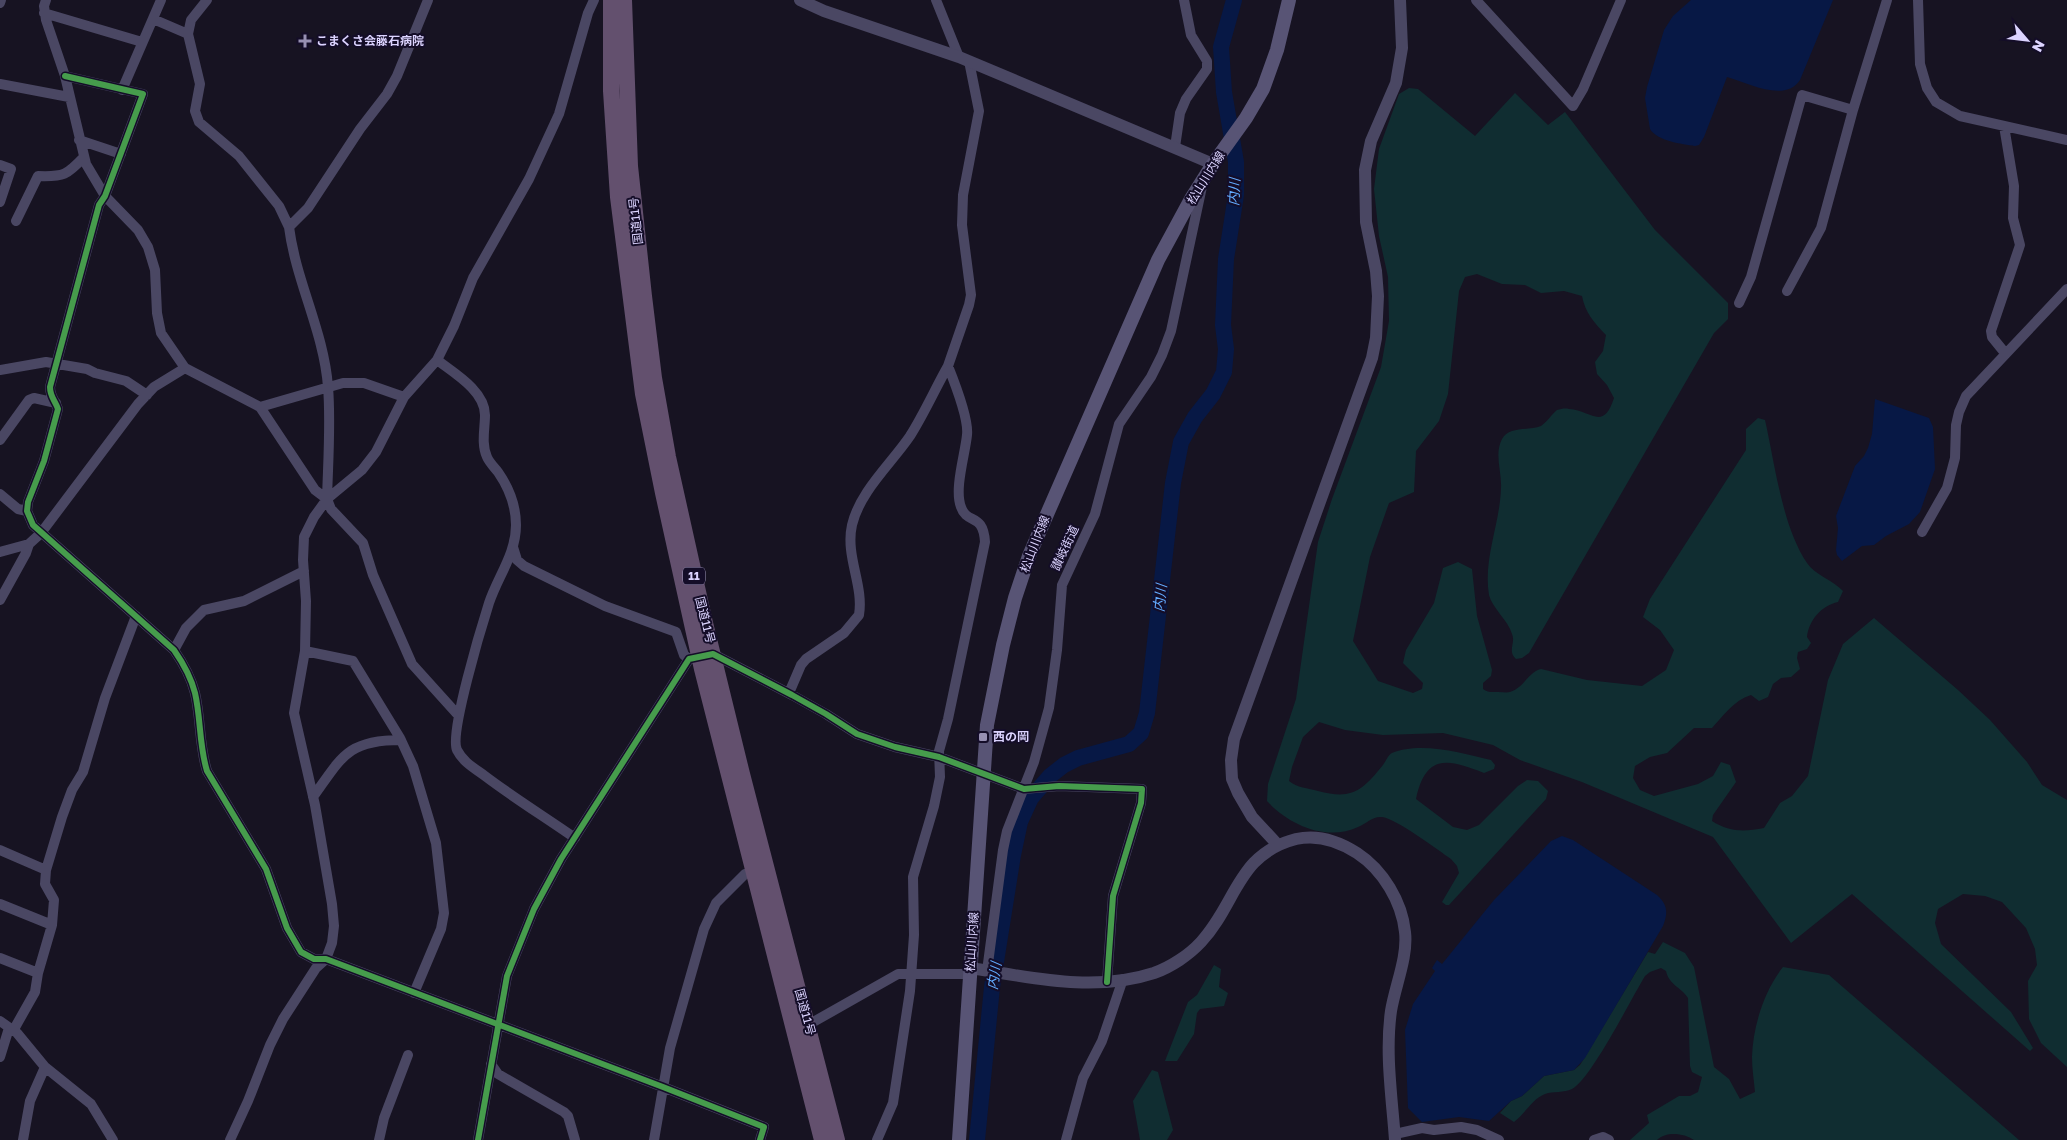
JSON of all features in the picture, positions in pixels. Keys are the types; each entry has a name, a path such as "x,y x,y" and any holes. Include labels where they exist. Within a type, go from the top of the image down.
{"highway":[{"name":"国道11号","path":"611,0 611,90 618,197 643,394 663,494 701,657 760,870 827,1139"},
{"name":"国道11号","path":"624,0 630,166 653,369 701,657"},
{"name":"国道11号","path":"760,870 808,1025 827,1139"}],"main road":[{"name":"松山川内線","path":"959,1140 982,774 987,725 995,680 1015,598 1030,556 1158,260 1204,179 1239,128 1263,88 1277,50 1289,0"}],"street":[{"path":"46,0 44,13 64,76 84,157 105,196 138,230 148,247 155,270 157,313 161,333 185,368 260,407 315,490 327,499"},
{"path":"122,90 161,0"},
{"path":"207,0 190,20 188,34 200,84 195,111 199,122 239,156 279,206 289,227 291,244 312,313 328,387 327,499 331,509 363,543 373,575 412,664 458,715"},
{"path":"289,227 308,208 360,129 387,94 397,76 428,0"},
{"path":"230,1140 283,1019 316,968 326,959 332,943 333,911 313,797 294,714 305,650 304,537 314,517 327,499 362,470 376,452 404,397 437,360 454,326 473,278 529,179 559,114 588,13 594,0"},
{"path":"800,0 824,11 964,59 1214,164"},
{"path":"789,693 801,665 806,659 844,633 859,615 858,588 850,546 852,525 861,503 910,435 948,366 969,305 971,295 962,225 962,209 979,111 964,59 936,0"},
{"path":"1175,147 1183,106 1186,98 1206,70 1207,61 1191,35 1184,0"},
{"path":"1278,845 1252,817 1238,794 1232,779 1232,750 1252,688 1372,358 1376,338 1378,296 1376,271 1366,222 1365,170 1372,141 1396,84 1402,48 1400,0"},
{"path":"1476,0 1573,106 1583,89 1621,0"},
{"path":"1787,291 1821,228 1853,110 1887,0"},
{"path":"1918,0 1920,64 1931,96 1943,107 1960,116 2067,140"},
{"path":"44,13 142,42"},
{"path":"153,19 188,34"},
{"path":"64,76 143,94 105,196 99,205 50,387 50,395 58,409 49,444 28,502 27,511 33,525 41,533 174,650 183,663 195,693 202,755 207,771 266,869 287,928 301,952 314,959 326,959 764,1127 760,1140"},
{"path":"0,84 69,97"},
{"path":"1739,303 1751,277 1802,95 1853,110"},
{"path":"2004,126 2014,186 2013,218 2020,245 1991,331 1992,337 2005,354"},
{"path":"79,140 120,154"},
{"path":"16,220 38,176 68,174 84,157"},
{"path":"0,165 11,169 0,202"},
{"name":"讃岐街道","path":"988,971 1007,831 1028,789 1049,708 1057,650 1062,585 1095,514 1119,424 1151,377 1171,331 1204,179"},
{"path":"1922,532 1947,488 1952,474 1955,458 1956,425 1959,412 1974,386 2067,289"},
{"path":"437,360 467,384 482,400 485,412 484,440 487,457 500,474 513,498 516,524 513,547 489,602 462,694 458,715 456,747 463,759 520,802 575,838"},
{"path":"0,370 46,362 87,369 95,374 126,381 147,395"},
{"path":"877,1140 893,1103 910,991 914,935 913,877 934,806 940,778 939,750 948,719 985,542 981,523 964,513 960,506 960,472 967,434 956,389 948,366"},
{"path":"0,552 28,544 41,533 147,395 154,387 185,368"},
{"path":"260,407 343,383 364,383 404,397"},
{"path":"0,440 29,400 34,398 56,403"},
{"path":"0,494 18,509 27,511"},
{"path":"0,600 26,553 28,544"},
{"path":"513,547 517,560 524,566 605,606 676,632 684,655 701,657 789,693 856,734 895,747 939,756 982,774 1028,789 1059,786 1142,789 1141,803 1113,896 1107,982"},
{"path":"174,650 186,628 204,610 244,600 304,571"},
{"path":"0,1057 11,1029 35,992 38,974 52,925 54,900 44,884 46,870 72,790 83,772 105,698 118,669 136,616"},
{"path":"305,650 353,661 401,740 413,766 430,815 436,842 444,898 444,913 441,929 414,993"},
{"path":"478,1140 507,976 534,908 561,859 701,657"},
{"path":"313,797 343,756 355,748 368,742 401,740"},
{"path":"808,1025 898,974 910,972 988,971 1078,983 1107,982 1154,973 1171,965 1200,943 1211,929 1250,866 1260,856 1278,845 1300,838 1326,839 1338,843 1362,856 1383,878 1396,899 1405,934 1405,947 1391,1012 1389,1040 1395,1137 1422,1128 1434,1130 1461,1128 1477,1130 1499,1140"},
{"path":"0,850 46,870"},
{"path":"654,1140 670,1048 704,928 716,903 744,874 760,870"},
{"path":"0,904 52,925"},
{"path":"0,958 38,974"},
{"path":"1066,1140 1083,1078 1102,1041 1123,979"},
{"path":"0,1021 11,1029 45,1067 91,1104 113,1140"},
{"path":"379,1140 384,1118 408,1055"},
{"path":"491,1064 498,1074 564,1112 568,1116 575,1140"},
{"path":"23,1140 30,1101 45,1067"},
{"path":"1594,1140 1603,1137 1608,1140"}],"green space":[{"path":"1409,88 1418,89 1475,136 1515,93 1548,125 1565,112 1655,230 1728,303 1728,319 1714,333 1529,653 1522,658 1516,659 1512,653 1512,634 1491,600 1488,582 1488,568 1500,501 1501,482 1498,457 1500,445 1502,439 1509,432 1541,426 1557,410 1577,410 1596,417 1601,417 1605,414 1614,398 1607,385 1597,374 1595,362 1603,351 1606,335 1591,317 1585,307 1582,296 1564,291 1541,293 1525,285 1502,284 1477,274 1465,277 1459,291 1448,394 1439,421 1416,451 1414,492 1389,503 1370,557 1353,641 1378,681 1413,693 1422,689 1423,683 1403,663 1406,650 1434,603 1443,568 1458,562 1472,569 1477,616 1492,670 1491,676 1483,683 1483,689 1490,692 1510,692 1519,687 1533,673 1541,669 1587,680 1642,686 1666,670 1674,650 1660,630 1643,617 1650,599 1746,450 1746,429 1758,418 1765,420 1780,494 1798,548 1810,567 1843,591 1838,602 1821,610 1810,625 1807,637 1811,643 1807,649 1798,652 1797,658 1800,669 1791,677 1781,678 1773,684 1768,697 1759,701 1751,695 1739,701 1712,728 1694,728 1667,753 1650,757 1635,766 1633,778 1640,790 1654,796 1698,784 1713,776 1721,762 1730,765 1736,782 1713,815 1712,821 1718,825 1737,830 1764,828 1780,803 1792,796 1808,776 1828,680 1843,644 1874,618 1990,720 2027,762 2042,785 2067,800 2067,1067 2041,1043 2029,1019 2028,981 2037,965 2035,949 2026,928 2002,902 1985,896 1963,894 1938,909 1935,923 1941,944 2011,1012 2033,1048 2030,1051 1852,894 1791,943 1713,837 1582,782 1520,760 1493,745 1443,733 1383,735 1345,730 1319,722 1303,737 1292,767 1289,781 1295,785 1330,794 1348,794 1369,781 1392,753 1403,750 1415,748 1442,749 1491,760 1495,765 1494,769 1484,773 1460,765 1440,764 1432,767 1420,784 1416,799 1453,827 1467,830 1479,825 1518,786 1527,780 1538,781 1548,791 1546,799 1449,905 1442,902 1459,873 1457,866 1451,859 1396,823 1378,817 1346,831 1333,833 1321,831 1308,828 1286,817 1267,801 1268,784 1296,699 1318,542 1381,367 1389,321 1388,277 1379,236 1374,189 1379,149 1399,94"},
{"path":"1663,942 1685,953 1694,967 1714,1067 1729,1079 1740,1099 1755,1092 1752,1057 1757,1021 1770,987 1783,967 1829,975 2019,1140 1694,1140 1685,1136 1670,1134 1657,1140 1630,1140 1649,1123 1647,1115 1679,1096 1690,1096 1698,1092 1702,1077 1692,1072 1690,1066 1688,998 1672,983 1666,971 1661,968 1645,976 1600,1055 1580,1082 1572,1089 1540,1096 1514,1122 1500,1113 1511,1101 1522,1096 1544,1076 1574,1070 1580,1065 1648,952 1655,954"},
{"path":"1214,965 1221,969 1219,987 1228,993 1224,1006 1200,1009 1197,1013 1194,1034 1177,1061 1165,1061 1188,1002 1197,995"},
{"path":"1152,1070 1158,1072 1173,1130 1167,1140 1140,1140 1133,1101"}],"water":[{"path":"1691,0 1833,0 1800,80 1793,87 1776,91 1755,87 1727,77 1704,137 1699,145 1695,146 1670,141 1653,133 1650,129 1645,98 1664,30 1673,16"},
{"path":"1875,399 1929,418 1933,427 1935,469 1920,512 1909,524 1886,536 1874,545 1862,546 1842,561 1837,555 1836,550 1838,528 1836,516 1855,466 1868,448 1872,434"},
{"path":"1562,836 1573,840 1657,895 1666,909 1663,926 1585,1058 1574,1070 1544,1076 1522,1096 1511,1101 1489,1121 1459,1117 1422,1122 1408,1108 1405,1030 1413,1004 1435,971 1432,968 1437,960 1442,964 1494,900 1551,841"}],"waterway":[{"name":"内川","path":"977,1140 992,987 1020,822 1031,798 1050,776 1064,765 1078,758 1129,744 1141,733 1147,713 1173,483 1181,442 1195,417 1213,394 1224,372 1226,349 1223,325 1226,259 1236,195 1236,162 1224,92 1221,47 1234,0"}],"cycle path":[{"path":"65,76 143,94 105,196 99,205 50,387 58,409 44,461 28,502 27,511 33,525 174,650 181,660 195,693 207,771 266,869 287,928 301,952 314,959 326,959 764,1127 760,1140"},
{"path":"478,1140 507,976 534,909 561,859 689,659 713,654 792,695 857,734 895,747 939,757 1024,789 1059,786 1142,789 1141,803 1113,896 1107,982"}],"place":[{"name":"こまくさ会藤石病院","path":"305,41"},
{"name":"西の岡","path":"983,737"}]}
